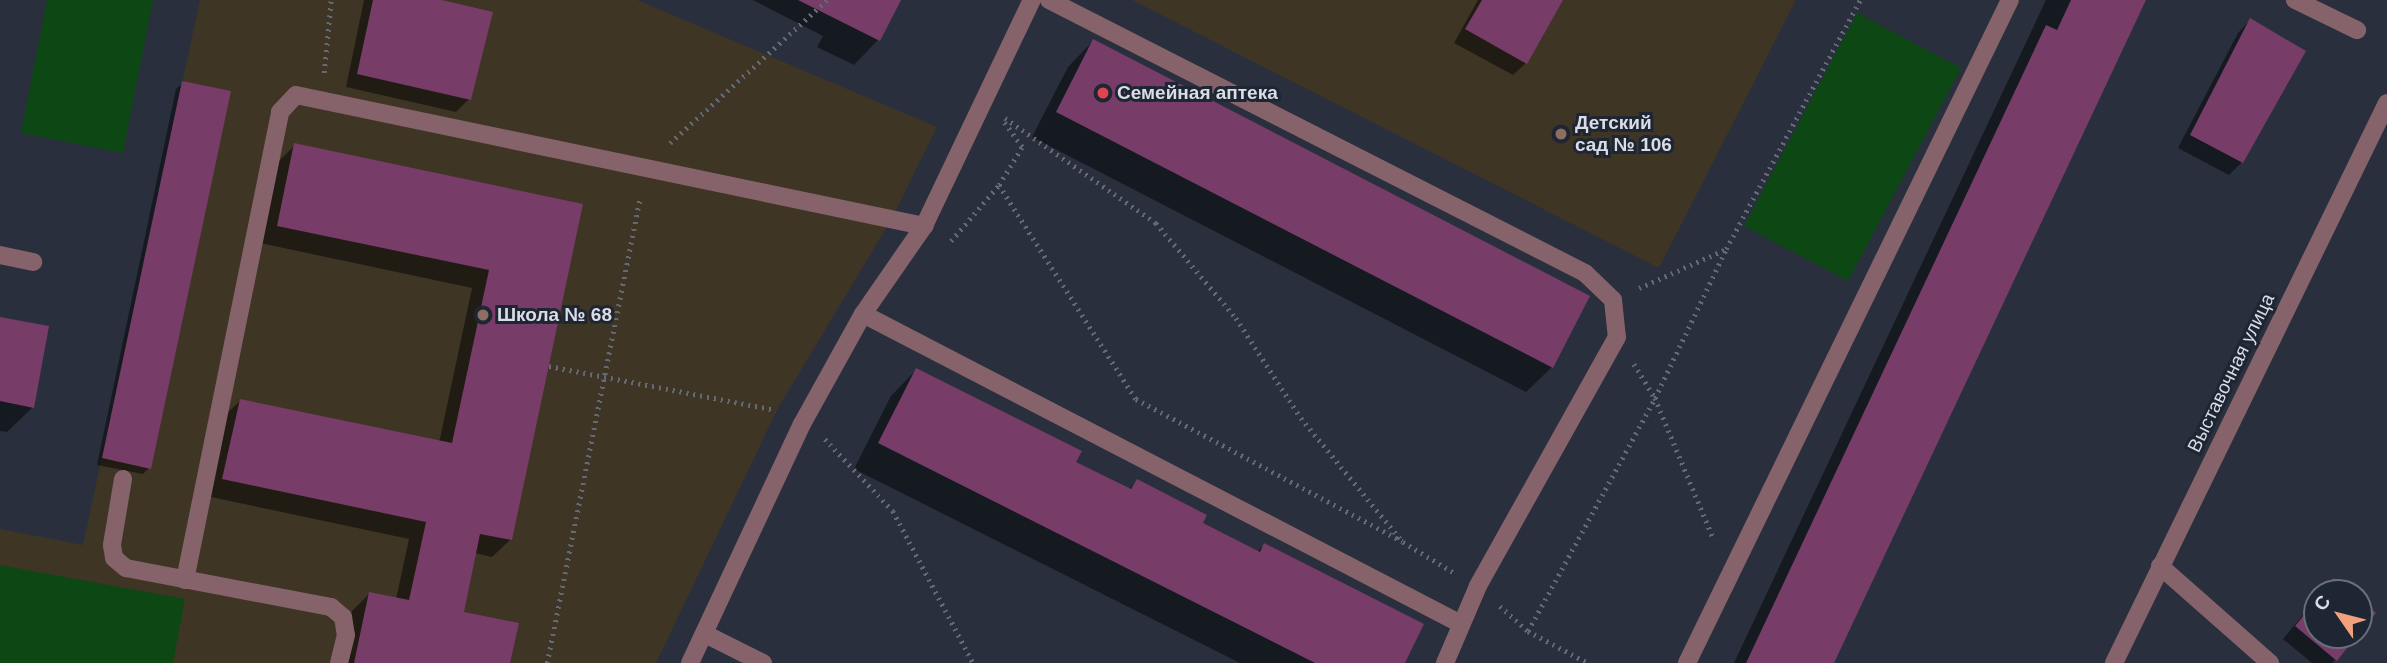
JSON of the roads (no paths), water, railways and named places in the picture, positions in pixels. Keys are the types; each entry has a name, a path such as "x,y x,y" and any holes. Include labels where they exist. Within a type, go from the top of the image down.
{"street":[{"path":"690,663 802,424 863,314 924,226 1032,0"},
{"path":"1049,0 1585,273 1613,300 1617,337 1478,586 1444,663"},
{"path":"1687,663 2010,0"},
{"path":"2295,0 2357,30"},
{"path":"185,580 280,111 296,95 321,98 924,226"},
{"name":"Выставочная улица","path":"2114,663 2387,103"},
{"path":"0,255 33,262"},
{"path":"863,314 1461,624"},
{"path":"123,479 112,545 114,558 126,568 331,607 343,617 346,635 339,663"},
{"path":"2160,566 2270,663"},
{"path":"705,634 763,663"}],"place":[{"name":"Семейная аптека","path":"1103,93"},
{"name":"Детский сад № 106","path":"1561,134"},
{"name":"Школа № 68","path":"483,315"}]}
